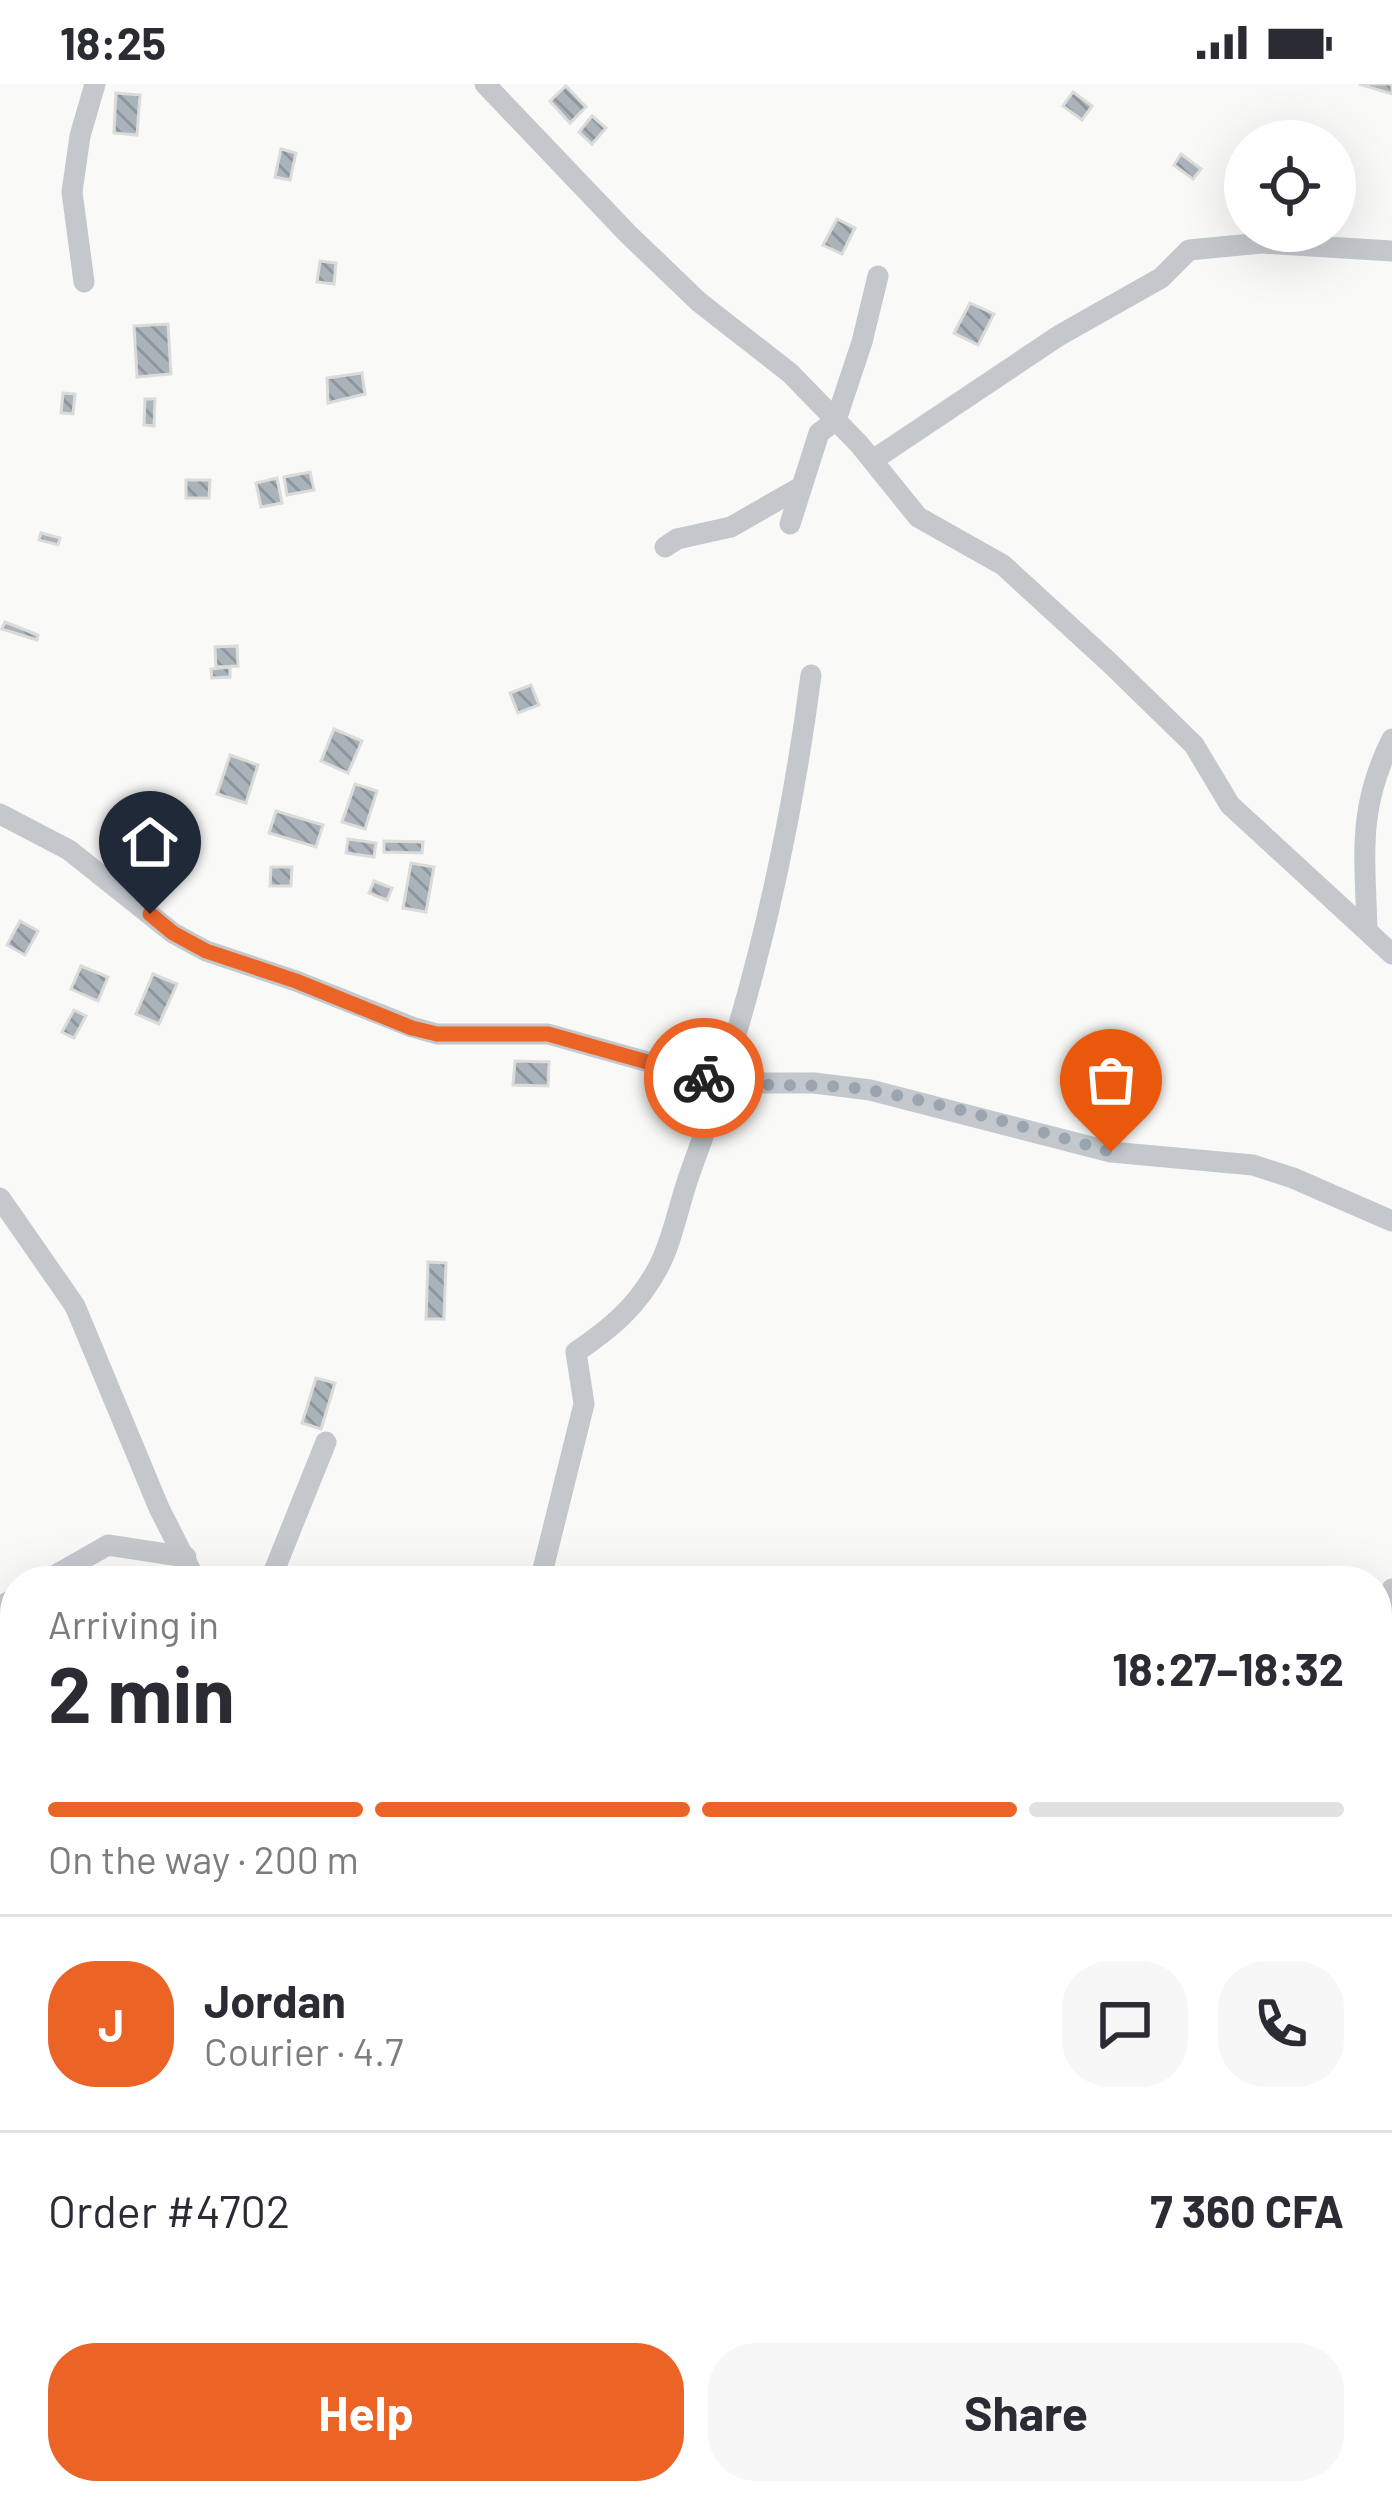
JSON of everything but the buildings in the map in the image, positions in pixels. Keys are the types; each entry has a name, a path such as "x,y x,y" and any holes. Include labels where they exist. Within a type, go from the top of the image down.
{"street":[{"path":"84,282 72,192 94,84"},
{"path":"485,84 699,302 790,373 873,460 918,517 1003,565 1112,664 1194,745 1229,806 1392,954"},
{"path":"873,460 1060,335 1162,278 1189,250 1262,243 1392,251"},
{"path":"790,524 819,433 836,420 878,276"},
{"path":"664,547 677,539 731,527 799,488"},
{"path":"544,1566 584,1404 576,1352 620,1321 659,1266 723,1083 756,970 784,846 811,675"},
{"path":"1367,930 1364,831 1372,779 1392,739"},
{"path":"0,814 69,850 173,933 206,951 412,1028 450,1035 548,1034 723,1083 814,1083 870,1090 1111,1152 1253,1165 1392,1221"},
{"path":"0,1198 76,1306 159,1508 190,1566"},
{"path":"276,1566 326,1442"},
{"path":"71,1566 107,1545 186,1557"}],"way so far":[{"path":"704,1078 723,1083 814,1083 870,1090 1111,1152"}],"route":[{"path":"150,914 206,951 412,1028 437,1034 548,1034 704,1078"}]}
